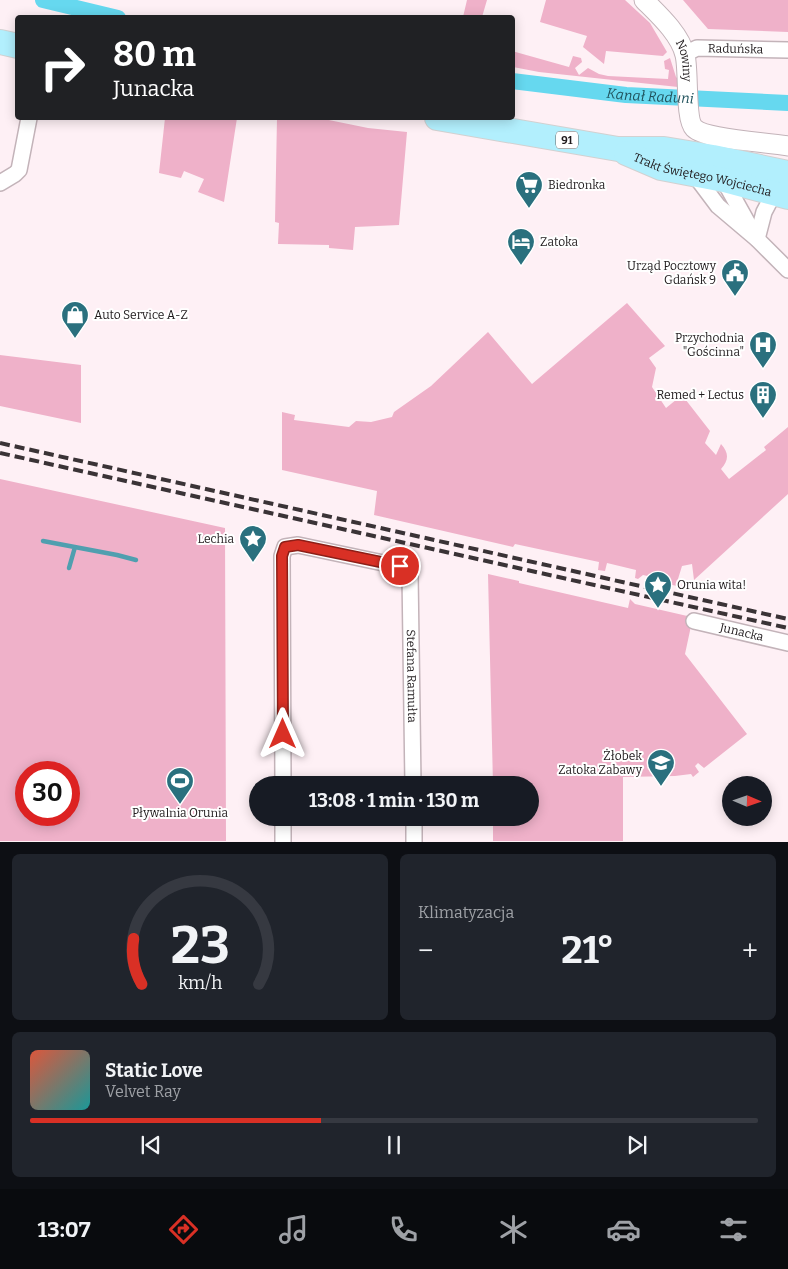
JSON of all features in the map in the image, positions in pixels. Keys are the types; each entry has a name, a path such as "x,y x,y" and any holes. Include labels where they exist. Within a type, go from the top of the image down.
{"main road":[{"path":"0,42 15,45"},
{"name":"Trakt Świętego Wojciecha","path":"448,120 618,150 664,149 713,156 788,173"},
{"name":"Trakt Świętego Wojciecha","path":"618,150 661,168 724,180 781,195"}],"street":[{"name":"Nowiny","path":"644,0 671,28 685,54 689,114 693,127 701,132 719,136 788,146"},
{"name":"Raduńska","path":"685,54 697,48 788,50"},
{"path":"0,183 19,170 29,120"},
{"path":"713,156 756,239"},
{"path":"694,174 718,206 788,270"},
{"path":"756,239 764,212 781,195"},
{"name":"Stefana Ramułta","path":"283,776 282,556 285,547 298,545 408,568 410,573 413,776"},
{"name":"Junacka","path":"694,621 788,644"},
{"path":"283,826 283,842"},
{"path":"414,826 414,842"}],"shaded area":[{"path":"467,0 487,0 483,15 463,15"},
{"path":"546,0 625,0 650,23 667,52 663,56 606,51 604,64 583,47 587,36 540,22"},
{"path":"683,0 788,0 788,32 708,29"},
{"path":"515,52 569,67 573,56 581,58 582,62 575,68 579,75 588,68 608,76 668,79 669,70 665,69 664,61 670,58 678,79 678,87 539,72 515,67"},
{"path":"165,120 237,120 224,202 198,192 204,179 184,171 181,178 159,173"},
{"path":"277,120 329,120 368,128 407,132 399,225 355,227 353,250 329,248 329,245 278,244 279,223 275,222"},
{"path":"627,303 665,346 649,358 656,368 652,387 666,408 682,395 710,431 705,443 716,455 721,444 726,450 727,460 721,469 729,479 766,450 764,447 788,427 788,494 694,580 692,564 682,566 678,579 682,587 653,581 652,577 643,575 638,579 635,578 636,570 607,563 605,571 598,570 599,562 515,544 513,547 374,515 377,491 282,470 282,412 295,415 294,420 349,427 356,421 371,422 392,417 394,412 431,386 488,332 532,384"},
{"path":"0,355 81,365 81,423 0,406"},
{"path":"0,479 225,528 226,841 0,841"},
{"path":"488,574 628,608 630,599 635,604 696,618 691,626 685,654 747,734 704,768 698,763 695,766 699,772 693,777 691,774 623,777 623,841 493,841 493,826 539,826 539,776 493,776"}],"waterway":[{"name":"Kanał Raduni","path":"43,0 106,15"},
{"name":"Kanał Raduni","path":"515,81 626,95 788,103"},
{"path":"43,541 136,560"},
{"path":"69,568 75,547"}],"railway":[{"path":"0,443 788,619"},
{"path":"0,453 788,628"}],"place":[{"name":"Biedronka","path":"529,209"},
{"name":"Zatoka","path":"521,266"},
{"name":"Urząd Pocztowy Gdańsk 9","path":"735,297"},
{"name":"Auto Service A-Z","path":"75,339"},
{"name":"Przychodnia \"Gościnna\"","path":"763,369"},
{"name":"Remed + Lectus","path":"763,419"},
{"name":"Lechia","path":"253,563"},
{"name":"Orunia wita!","path":"658,609"},
{"name":"Żłobek Zatoka Zabawy","path":"661,787"},
{"name":"Pływalnia Orunia","path":"180,805"}],"route":[{"path":"283,734 282,556 285,547 298,545 400,566"}]}
